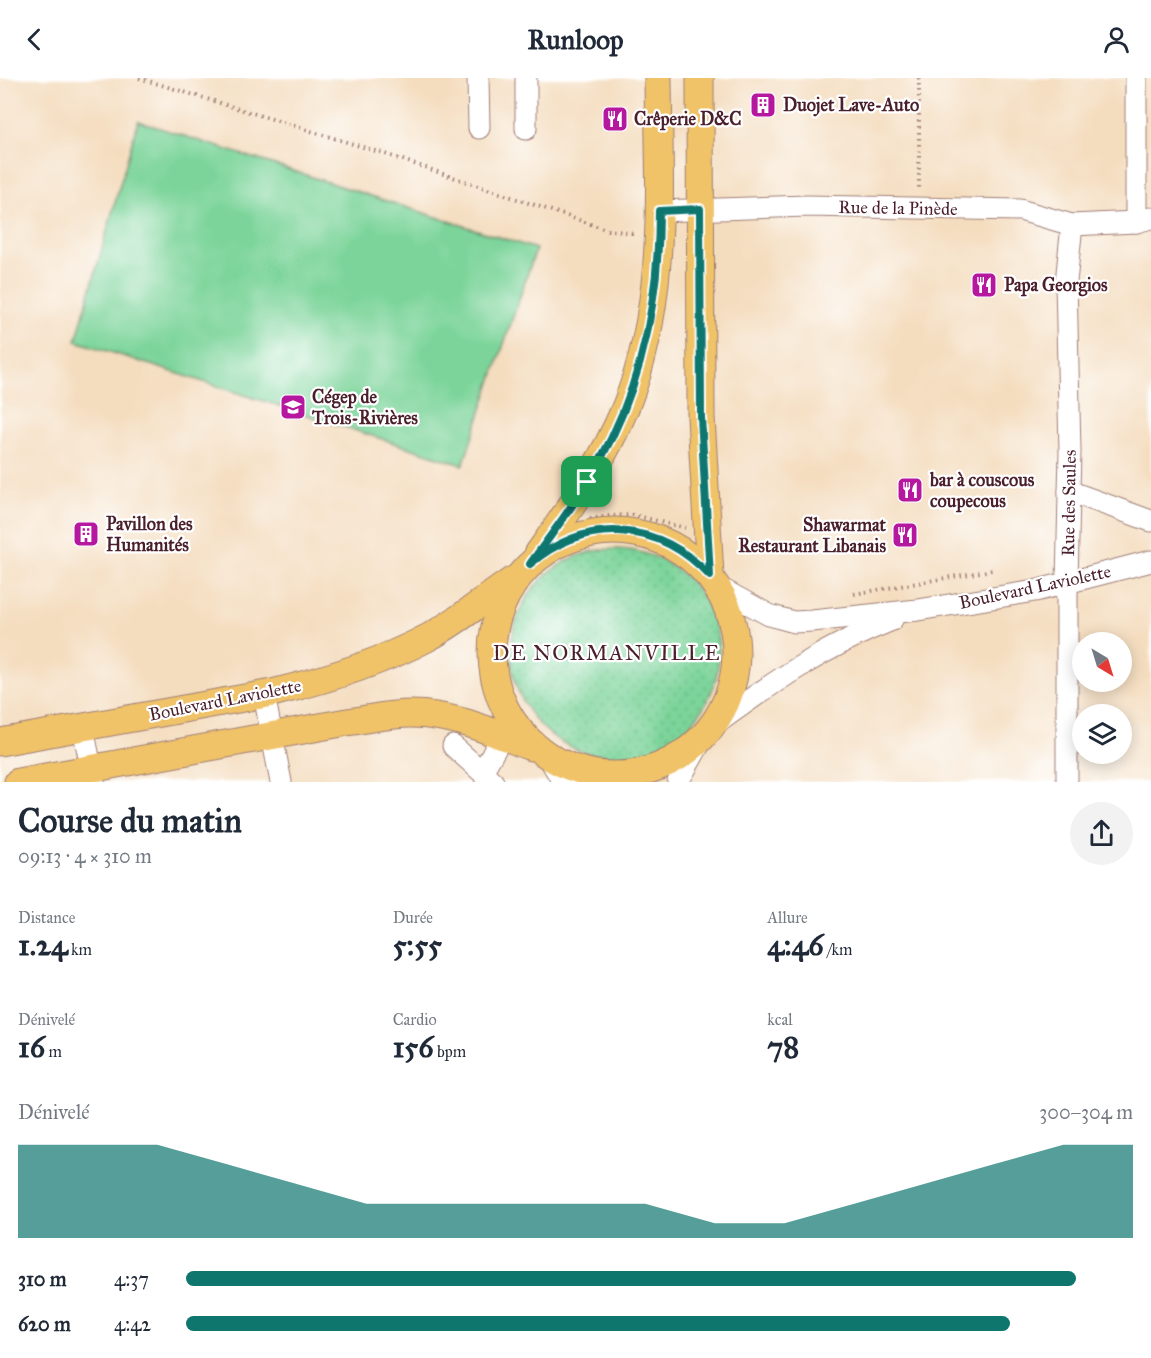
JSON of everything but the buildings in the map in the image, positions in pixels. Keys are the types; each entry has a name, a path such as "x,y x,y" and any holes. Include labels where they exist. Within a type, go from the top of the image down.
{"main road":[{"path":"507,728 494,678 492,642 501,606 573,504 600,461 630,396 643,354 654,303 659,250 658,78"},
{"path":"700,78 701,417 706,536 714,581 729,611 736,637 736,664 726,703 708,731"},
{"name":"Boulevard Laviolette","path":"0,742 264,695 294,688 354,668 411,646 449,625 546,552 564,542 589,534 616,531 643,534 668,543 691,557 714,581"},
{"name":"Boulevard Laviolette","path":"18,782 93,775 273,736 366,719 413,714 507,728 543,753 570,767 575,779 617,776 653,769 686,752 708,731"}],"street":[{"path":"478,78 479,128"},
{"path":"526,78 526,129"},
{"path":"1136,78 1146,223"},
{"name":"Rue de la Pinède","path":"659,211 807,206 1020,210 1072,225 1146,223"},
{"name":"Rue des Saules","path":"1067,782 1069,491 1066,282 1072,225"},
{"path":"1069,491 1151,520"},
{"name":"Boulevard Laviolette","path":"714,581 769,615 794,622 918,610 1035,591 1151,561"},
{"name":"Boulevard Laviolette","path":"708,731 771,683 818,654 918,610"},
{"path":"264,695 281,782"},
{"path":"83,728 93,775"},
{"path":"453,746 488,777 507,728"},
{"path":"678,782 708,731"}],"path":[{"path":"139,78 382,153 608,230 632,233 638,230"},
{"path":"919,78 919,209"},
{"path":"583,520 634,515 684,529 688,526"},
{"path":"851,594 992,570"}],"green space":[{"path":"138,121 536,249 463,465 76,341"},
{"path":"615,549 635,551 655,557 681,573 695,587 711,613 717,633 719,653 717,673 711,693 695,719 681,733 655,749 635,755 615,757 595,755 575,749 549,733 535,719 519,693 513,673 511,653 513,633 519,613 535,587 549,573 575,557 595,551"}],"place":[{"name":"Duojet Lave-Auto","path":"763,105"},
{"name":"Crêperie D&C","path":"615,119"},
{"name":"Papa Georgios","path":"984,285"},
{"name":"Cégep de Trois-Rivières","path":"293,407"},
{"name":"bar à couscous coupecous","path":"910,490"},
{"name":"Pavillon des Humanités","path":"86,534"},
{"name":"Shawarmat Restaurant Libanais","path":"905,535"}],"district":[{"name":"DE NORMANVILLE","path":"607,653"}],"route":[{"path":"700,209 701,417 705,521 710,576 691,557 668,543 643,534 616,531 602,531 576,537 552,548 530,564 587,482 600,461 627,404 643,354 656,287 659,211 700,209"}]}
